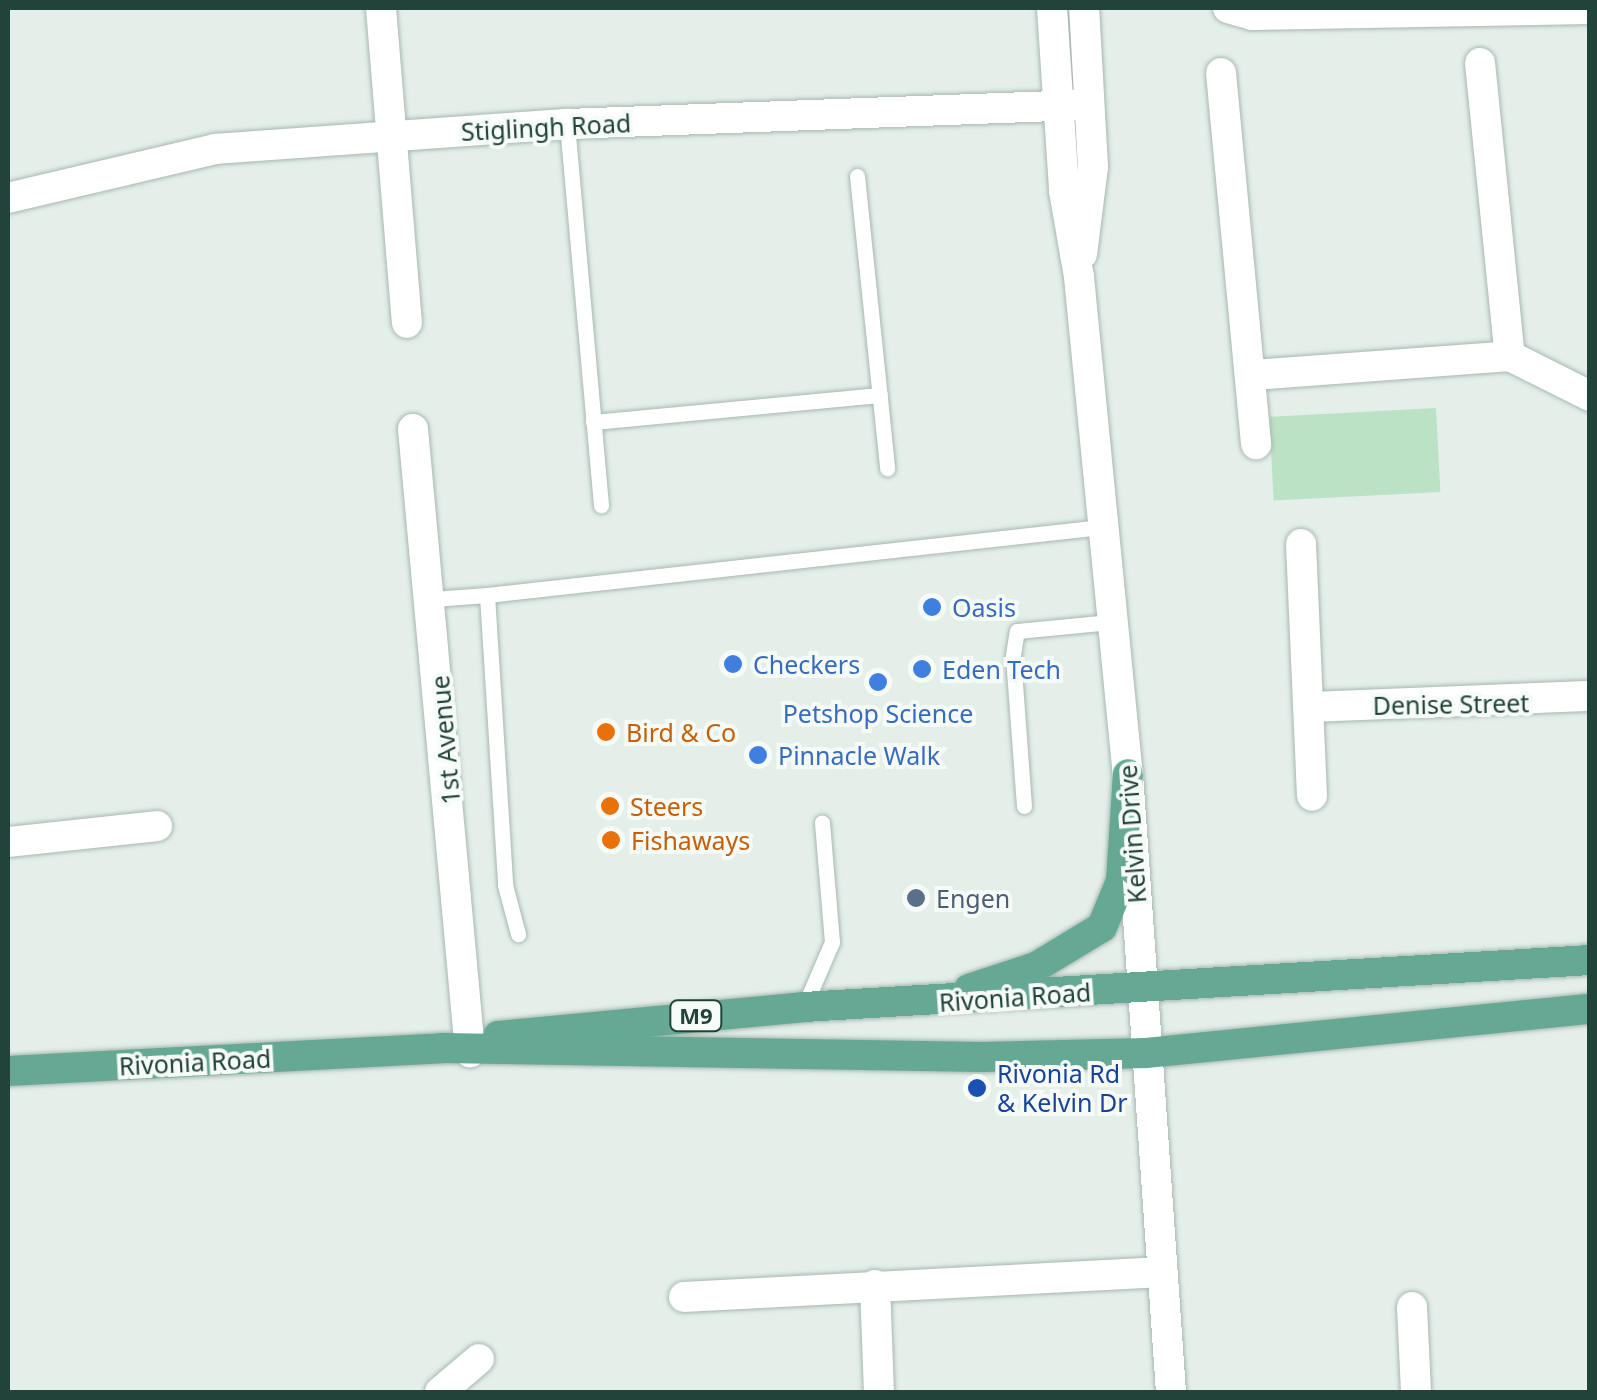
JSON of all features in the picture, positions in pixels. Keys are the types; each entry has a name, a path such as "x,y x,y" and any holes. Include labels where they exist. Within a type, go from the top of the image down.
{"main road":[{"path":"923,1004 1036,968 1102,927 1121,880 1128,774"},
{"name":"Rivonia Road","path":"8,1072 461,1046 804,1007 923,1004 1590,960"},
{"name":"Rivonia Road","path":"461,1046 1146,1053 1590,1009"}],"street":[{"path":"380,8 394,136 407,323"},
{"name":"Kelvin Drive","path":"1052,8 1064,190 1079,277 1100,527 1128,774 1171,1392"},
{"name":"Kelvin Drive","path":"1079,277 1093,167 1084,8"},
{"path":"1228,8 1252,15 1590,9"},
{"path":"1480,63 1510,356"},
{"path":"1221,73 1253,376 1256,444"},
{"name":"Stiglingh Road","path":"8,198 216,149 567,124 1091,105"},
{"path":"1253,376 1510,356 1590,396"},
{"name":"1st Avenue","path":"413,429 433,600 461,1046"},
{"path":"1301,544 1312,707 1312,796"},
{"name":"Denise Street","path":"1312,707 1590,696"},
{"path":"8,842 157,826"},
{"path":"684,1297 1162,1272"},
{"path":"876,1285 879,1392"},
{"path":"1412,1308 1416,1392"},
{"path":"440,1392 479,1358"}],"lane":[{"path":"567,124 600,505"},
{"path":"857,176 887,468"},
{"path":"593,422 880,395"},
{"path":"433,600 1100,527"},
{"path":"487,595 505,885 518,934"},
{"path":"1024,806 1017,631 1110,622"},
{"path":"804,1007 832,942 822,822"}],"green space":[{"path":"1436,408 1440,492 1274,501 1269,417"}],"place":[{"name":"Oasis","path":"932,607"},
{"name":"Checkers","path":"733,664"},
{"name":"Eden Tech","path":"922,669"},
{"name":"Petshop Science","path":"878,682"},
{"name":"Bird & Co","path":"606,732"},
{"name":"Pinnacle Walk","path":"758,755"},
{"name":"Steers","path":"610,806"},
{"name":"Fishaways","path":"611,840"},
{"name":"Engen","path":"916,898"},
{"name":"Rivonia Rd & Kelvin Dr","path":"977,1088"}]}
